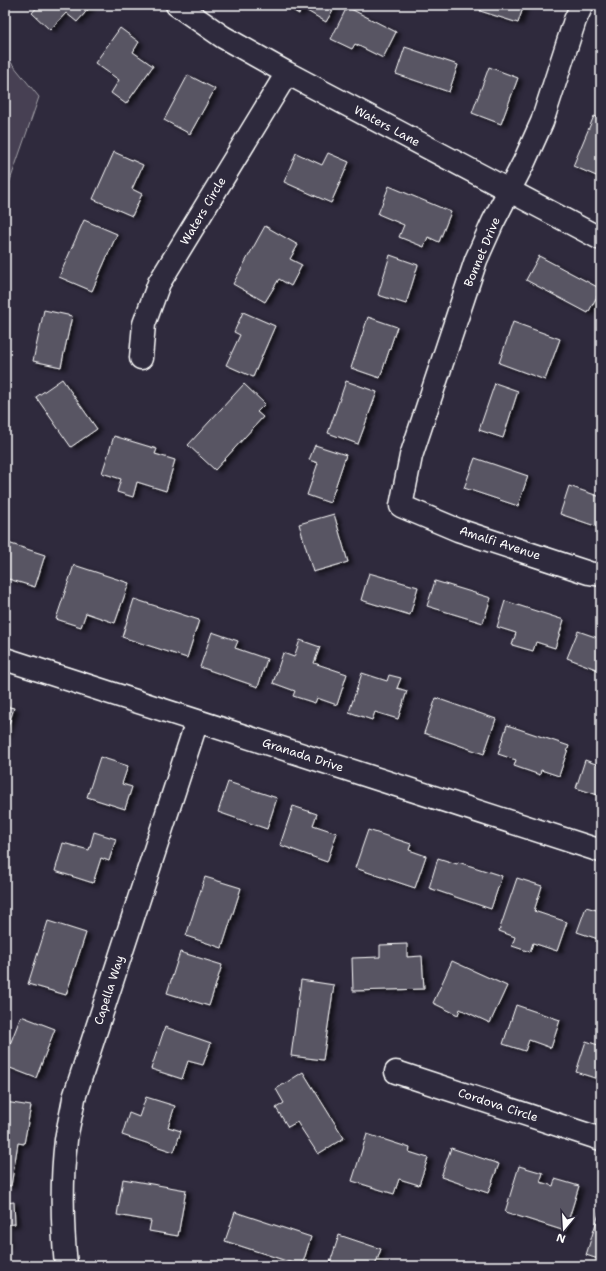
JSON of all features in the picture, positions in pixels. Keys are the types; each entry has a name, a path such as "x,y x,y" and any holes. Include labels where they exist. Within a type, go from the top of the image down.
{"street":[{"name":"Waters Lane","path":"177,5 223,37 287,73 601,239"},
{"name":"Bonnet Drive","path":"401,506 411,456 476,260 542,122 575,20 582,5"},
{"name":"Waters Circle","path":"141,358 144,324 159,283 287,73"},
{"name":"Amalfi Avenue","path":"401,506 458,530 589,573 601,575"},
{"name":"Granada Drive","path":"5,659 601,851"},
{"name":"Capella Way","path":"66,1266 63,1233 62,1180 66,1138 74,1098 197,721"},
{"name":"Cordova Circle","path":"396,1072 601,1139"}],"shaded area":[{"path":"5,55 39,97 5,195"}],"building":[{"path":"39,5 92,5 77,22 66,13 50,30 32,13"},
{"path":"283,5 336,5 326,22 302,8 299,14"},
{"path":"482,5 524,5 518,23 480,11"},
{"path":"347,7 396,32 383,58 355,44 352,49 331,39"},
{"path":"120,28 139,42 133,52 153,66 126,104 111,93 119,80 95,63"},
{"path":"405,47 458,65 449,92 396,74"},
{"path":"489,67 518,78 501,124 472,113"},
{"path":"188,75 215,89 190,134 164,120"},
{"path":"594,116 601,119 601,178 573,166"},
{"path":"114,152 143,165 132,189 142,194 132,216 93,199"},
{"path":"296,153 322,165 328,153 349,162 331,203 284,182"},
{"path":"389,186 451,212 439,242 428,237 424,247 399,237 404,225 378,214"},
{"path":"84,220 117,234 92,291 59,277"},
{"path":"265,226 298,245 290,259 302,265 291,286 279,279 265,302 233,284"},
{"path":"390,255 418,265 406,304 378,295"},
{"path":"539,256 601,289 588,313 526,280"},
{"path":"44,310 72,316 61,367 33,361"},
{"path":"243,312 275,326 253,377 226,365 240,335 234,332"},
{"path":"368,317 397,327 380,378 351,368"},
{"path":"513,322 560,339 545,380 499,363"},
{"path":"62,379 97,429 71,447 36,397"},
{"path":"346,381 377,392 358,444 328,433"},
{"path":"495,383 518,391 503,438 479,430"},
{"path":"244,384 265,404 257,412 263,417 215,470 188,445"},
{"path":"114,436 157,449 155,454 175,460 166,491 137,482 133,497 117,492 121,479 102,473"},
{"path":"315,445 346,455 330,503 307,495 318,463 309,460"},
{"path":"475,458 528,476 518,506 464,488"},
{"path":"569,486 601,497 601,528 560,514"},
{"path":"334,514 348,562 313,572 299,524"},
{"path":"5,542 45,555 35,587 5,578"},
{"path":"74,565 129,583 115,623 86,613 81,627 56,619"},
{"path":"369,573 418,587 410,615 361,600"},
{"path":"435,581 491,598 483,623 427,606"},
{"path":"134,599 199,620 187,658 122,637"},
{"path":"505,601 564,620 555,648 536,642 533,651 512,645 516,633 497,627"},
{"path":"578,631 601,639 601,671 567,658"},
{"path":"212,632 238,641 235,648 267,659 258,687 200,667"},
{"path":"300,640 320,647 314,663 347,674 337,705 317,698 315,703 293,696 295,691 273,683 283,653 294,657"},
{"path":"362,673 387,681 389,675 401,678 397,688 407,691 398,719 375,712 372,720 349,712"},
{"path":"436,698 496,719 484,754 424,733"},
{"path":"5,706 14,708 5,736"},
{"path":"507,725 569,746 559,776 541,770 540,775 514,766 516,760 498,754"},
{"path":"100,757 128,766 122,784 132,787 125,809 87,797"},
{"path":"585,760 601,766 601,796 576,788"},
{"path":"228,782 277,798 267,829 218,812"},
{"path":"293,806 317,814 313,825 337,833 327,862 280,845"},
{"path":"368,830 411,844 409,850 426,856 415,888 355,868"},
{"path":"94,832 116,839 109,861 101,858 93,883 55,871 63,843 89,850"},
{"path":"438,858 457,864 458,862 502,876 491,909 429,888"},
{"path":"205,877 241,888 222,948 186,936"},
{"path":"517,878 542,886 534,911 567,922 557,951 533,943 530,952 512,946 515,937 499,931"},
{"path":"586,907 600,911 601,907 601,940 577,932"},
{"path":"48,921 86,933 66,995 28,984"},
{"path":"407,944 407,957 422,956 424,989 353,991 352,958 380,957 380,945"},
{"path":"180,952 222,965 209,1006 167,993"},
{"path":"452,961 507,986 490,1023 460,1009 458,1015 433,1003"},
{"path":"301,980 334,985 323,1060 291,1056"},
{"path":"516,1005 560,1020 551,1048 529,1040 525,1051 503,1044"},
{"path":"21,1016 55,1029 36,1078 5,1066 5,1057"},
{"path":"165,1027 211,1043 203,1065 188,1061 182,1079 151,1069"},
{"path":"586,1041 601,1046 601,1080 576,1072"},
{"path":"303,1072 344,1138 318,1154 297,1122 288,1127 276,1108 284,1103 276,1089"},
{"path":"146,1097 175,1106 168,1127 181,1131 174,1152 122,1135 129,1113 139,1117"},
{"path":"5,1102 31,1106 24,1144 18,1143 11,1186 5,1185"},
{"path":"367,1134 410,1148 409,1152 428,1158 419,1185 399,1179 394,1194 352,1181"},
{"path":"451,1148 499,1164 488,1193 441,1177"},
{"path":"519,1166 543,1173 540,1182 553,1186 555,1179 579,1186 565,1231 505,1212"},
{"path":"123,1179 186,1190 178,1236 149,1231 151,1221 117,1215"},
{"path":"14,1202 15,1224 6,1225 7,1246 5,1246 5,1203"},
{"path":"601,1207 601,1260 586,1255"},
{"path":"235,1212 311,1237 302,1266 225,1241"},
{"path":"339,1235 381,1249 375,1266 329,1266"}]}
